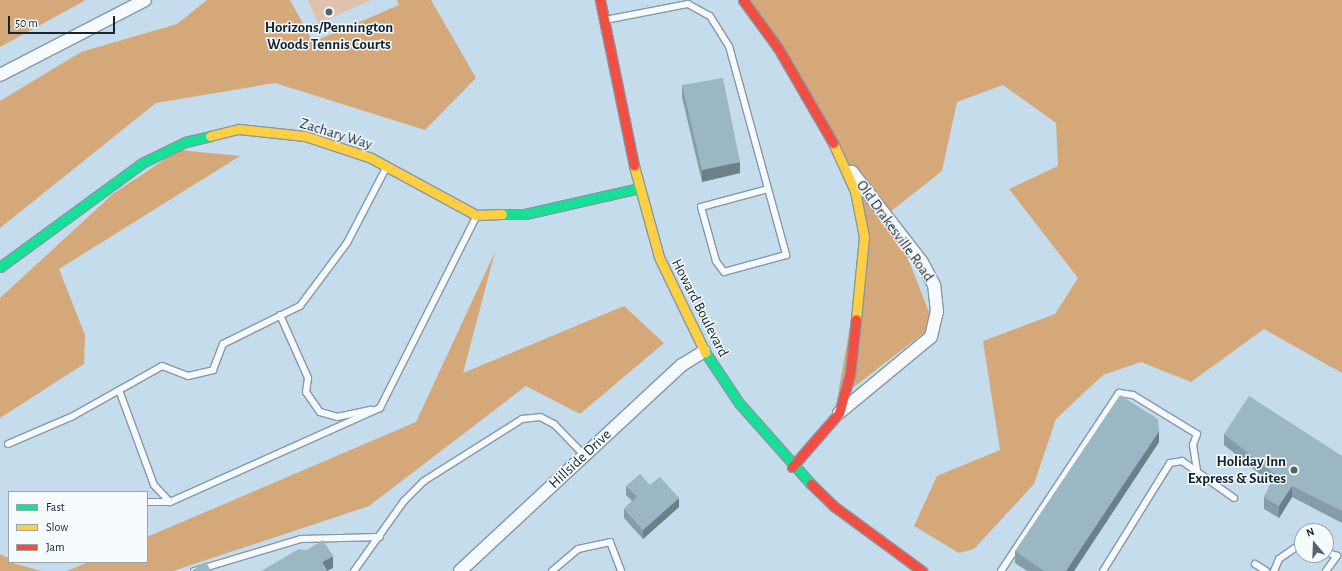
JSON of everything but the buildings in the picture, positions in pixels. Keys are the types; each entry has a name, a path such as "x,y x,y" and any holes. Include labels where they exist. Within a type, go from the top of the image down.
{"street":[{"path":"0,75 145,0"},
{"name":"Howard Boulevard","path":"600,0 639,188 659,257 704,351 739,403 792,467 835,507 922,571"},
{"name":"Old Drakesville Road","path":"743,0 815,106 855,190 864,237 850,374 839,413"},
{"name":"Zachary Way","path":"0,267 142,163 186,142 239,129 305,136 386,166 476,216"},
{"name":"Old Drakesville Road","path":"792,467 839,413 931,337 937,312 934,285 921,261 839,154"},
{"path":"476,216 525,214 639,188"},
{"name":"Hillside Drive","path":"460,571 682,365 704,351"}],"lane":[{"path":"604,20 688,4 710,16 729,46 768,189 786,255 724,272 716,261 702,207 768,189"},
{"path":"8,444 73,416 162,366 188,376 213,370 223,344 300,306 347,243 386,166"},
{"path":"148,502 170,502 380,408 476,216"},
{"path":"280,315 308,378 306,392 320,412 337,416 380,408"},
{"path":"119,390 154,485 170,502"},
{"path":"1000,571 1119,393 1133,395 1197,434 1193,444 1197,470"},
{"path":"354,571 380,537 404,501 424,481 522,419 540,417 554,424 584,455"},
{"path":"1103,571 1170,463 1182,461 1197,470 1234,498"},
{"path":"194,571 301,539 380,537"},
{"path":"552,571 578,549 610,542 621,571"},
{"path":"1274,571 1279,559 1294,549"},
{"path":"1326,571 1340,557"},
{"path":"1255,564 1266,571"}],"shaded area":[{"path":"0,0 86,0 0,47"},
{"path":"207,0 290,0 313,42 399,5 397,0 431,0 476,78 425,130 275,83 156,103 0,228 0,101 81,52 177,24"},
{"name":"Horizons/Pennington Woods Tennis Courts","path":"308,0 371,0 318,24"},
{"path":"747,0 1342,0 1342,373 1264,329 1191,382 1141,362 1103,375 1056,419 1034,484 974,549 959,553 914,526 937,476 1000,450 983,341 1055,314 1078,278 1009,189 1058,166 1056,123 1003,85 957,102 942,171 890,212 934,325 837,400 864,246 849,174"},
{"path":"179,150 240,156 59,269 85,335 84,364 0,418 0,298 113,194"},
{"path":"495,252 463,373 624,306 664,343 580,414 526,386 369,506 173,571 67,571 86,563 148,563 148,537 416,422"},
{"path":"0,554 8,558 8,563 41,571 0,571"}],"traffic: fast":[{"path":"0,267 142,163 185,142 210,136"},
{"path":"502,214 525,214 639,188"},
{"path":"705,352 739,403 811,484"}],"traffic: slow":[{"path":"210,136 239,129 305,136 371,158 476,215 502,214"},
{"path":"833,143 855,191 864,237 856,319"},
{"path":"634,166 659,257 705,352"}],"traffic: jam":[{"path":"600,0 634,166"},
{"path":"743,0 778,48 833,143"},
{"path":"792,467 839,413 850,374 856,319"},
{"path":"811,484 835,507 922,571"}],"place":[{"name":"Horizons/Pennington Woods Tennis Courts","path":"329,12"},
{"name":"Holiday Inn Express & Suites","path":"1294,470"}]}
